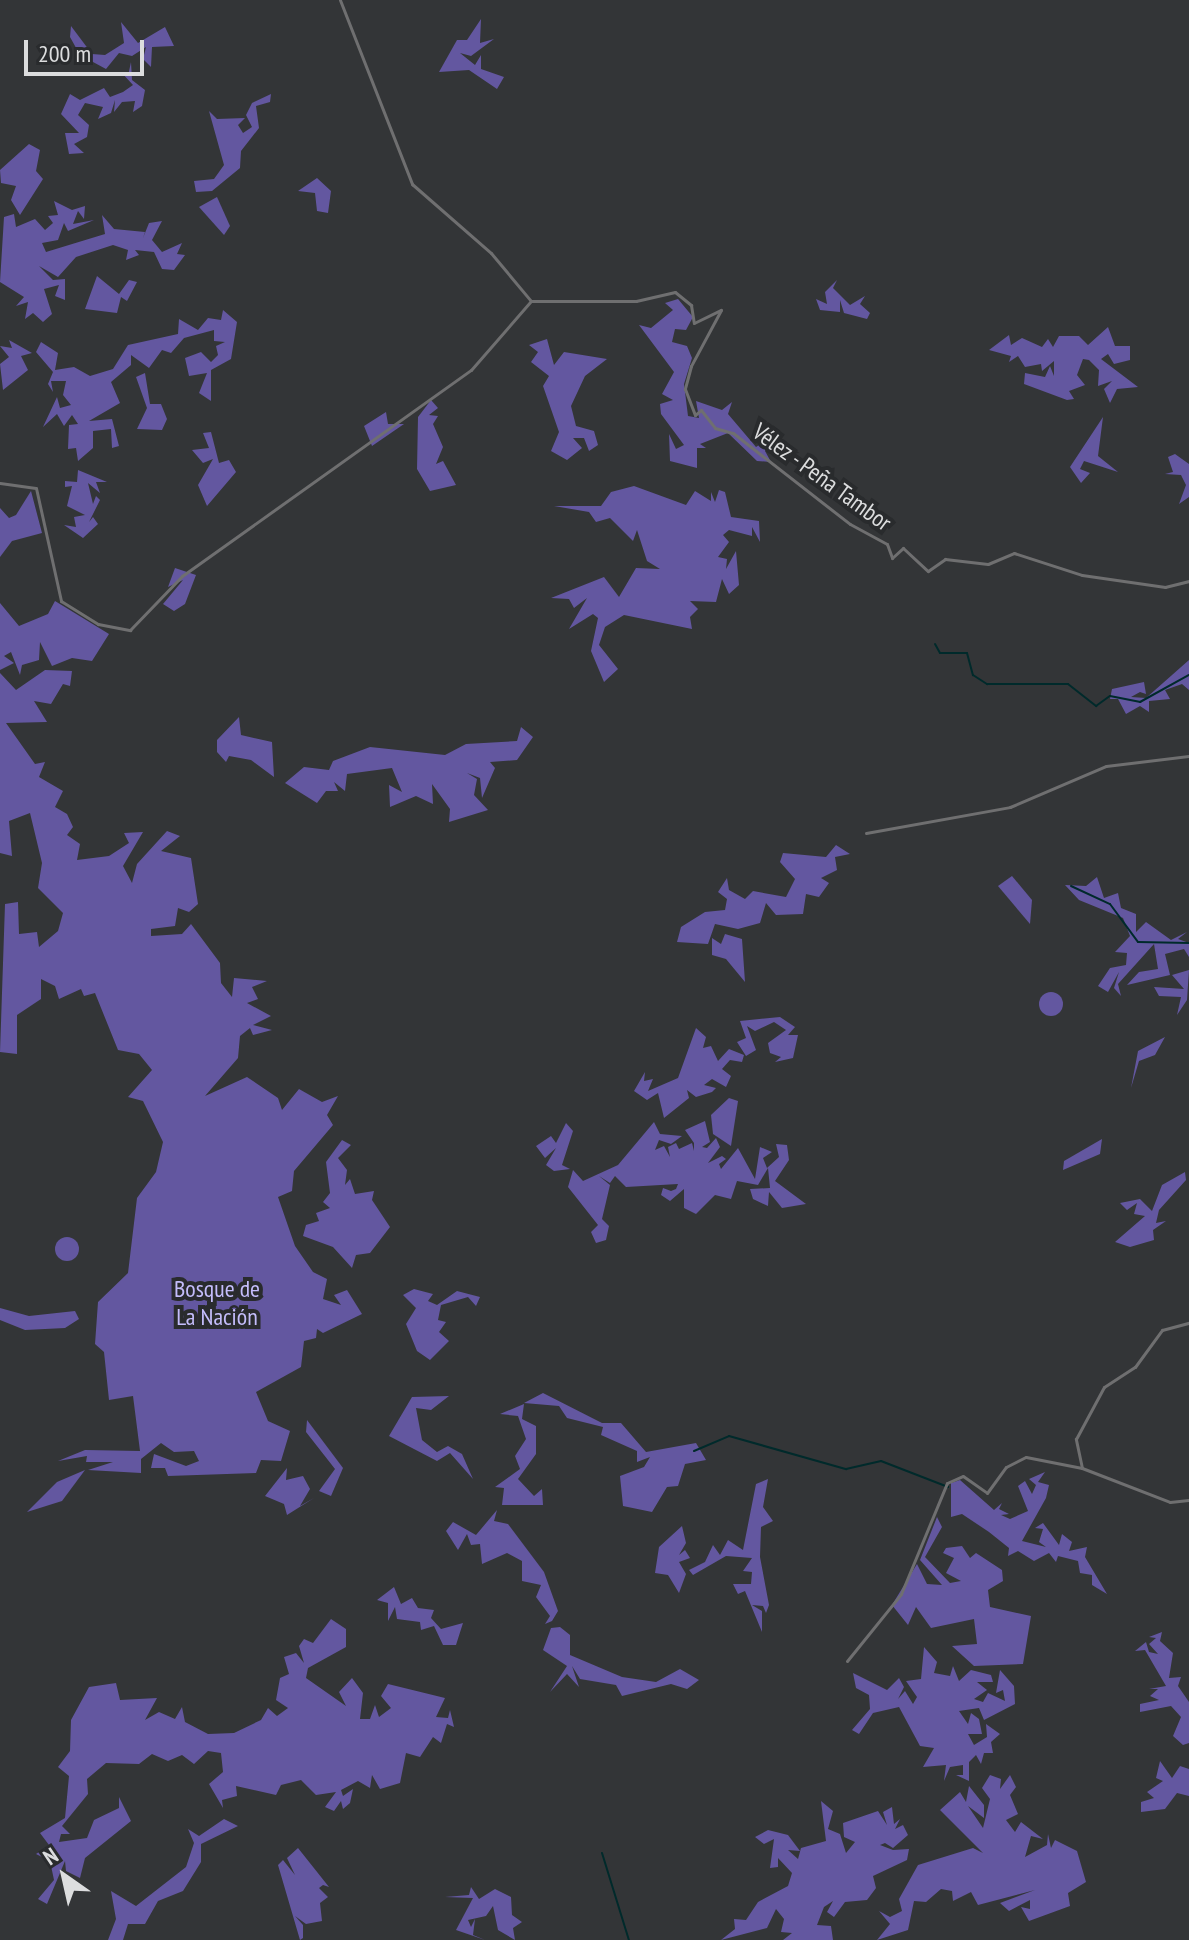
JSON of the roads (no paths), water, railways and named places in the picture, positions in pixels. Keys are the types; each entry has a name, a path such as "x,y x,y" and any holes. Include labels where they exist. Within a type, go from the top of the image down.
{"street":[{"path":"0,483 36,488 61,601 98,624 130,630 182,576 471,370 531,301 491,253 412,184 340,0"},
{"name":"Vélez - Peña Tambor","path":"531,301 636,301 675,292 691,305 694,323 721,310 691,366 685,389 695,415 701,410 715,428 733,433 850,524 887,544 894,560 903,548 928,571 945,559 988,564 1014,553 1082,575 1165,587 1189,581"},
{"path":"866,833 1010,807 1085,772 1189,756"},
{"path":"1082,1468 1076,1439 1104,1387 1135,1367 1162,1330 1189,1323"},
{"path":"847,1661 906,1586 945,1486 963,1476 987,1493 1006,1467 1026,1457 1082,1468 1170,1502 1189,1500"}],"waterway":[{"path":"935,644 940,653 967,653 973,675 987,684 1068,684 1096,706 1110,696 1140,702 1189,675"},
{"path":"1071,886 1110,904 1138,942 1189,943"},
{"path":"694,1451 729,1436 846,1469 881,1461 948,1487"},
{"path":"602,1853 629,1940"}],"park label":[{"name":"Bosque de La Nación","path":"217,1303"}]}
